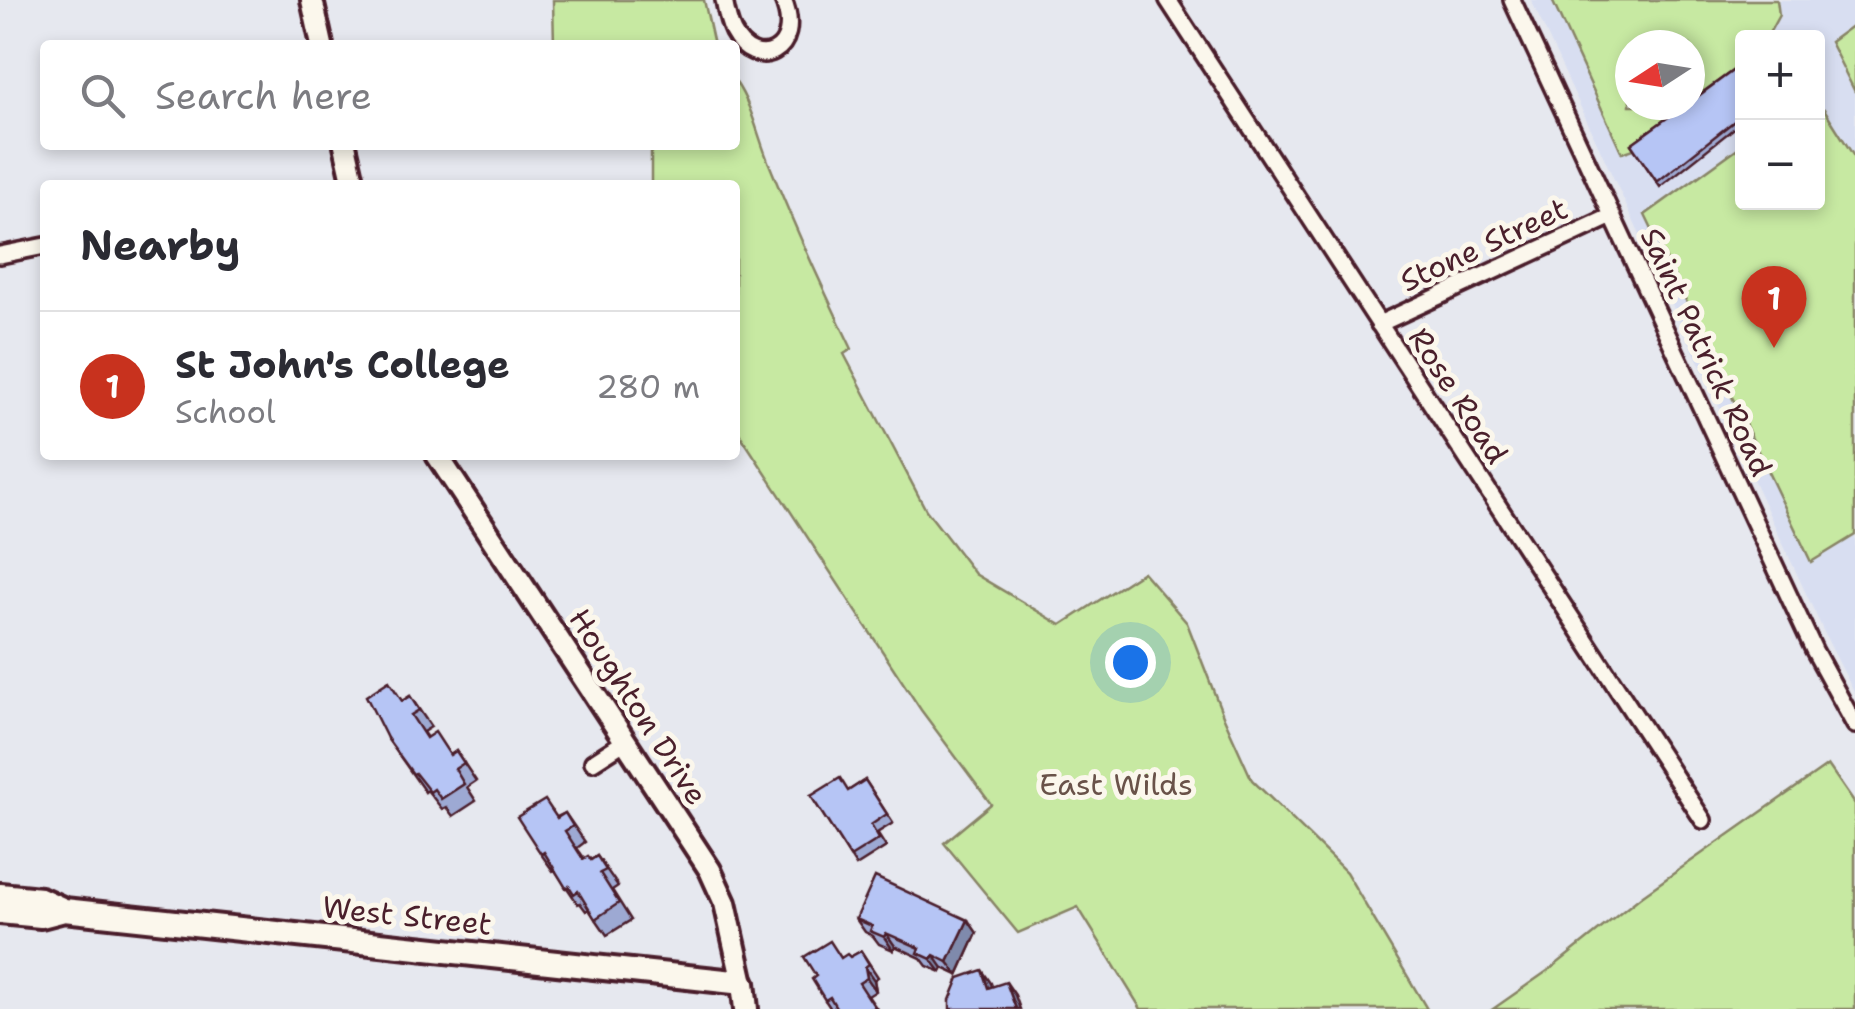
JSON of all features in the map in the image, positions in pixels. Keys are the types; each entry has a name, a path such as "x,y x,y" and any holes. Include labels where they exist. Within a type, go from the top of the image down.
{"main road":[{"name":"West Street","path":"0,895 40,899 64,910 743,983"},
{"name":"West Street","path":"0,912 41,916 64,910"},
{"name":"Houghton Drive","path":"743,983 746,1009"}],"street":[{"path":"312,0 321,40"},
{"path":"724,0 739,40"},
{"path":"740,41 761,54 781,46 789,34 783,0"},
{"name":"Rose Road","path":"1168,0 1703,820"},
{"name":"Saint Patrick Road","path":"1512,0 1814,650 1855,724"},
{"path":"346,150 352,180"},
{"name":"Stone Street","path":"1379,324 1612,216"},
{"path":"0,255 40,247"},
{"name":"Houghton Drive","path":"441,460 716,881 734,936 743,983"},
{"path":"593,762 624,742"}],"shaded area":[{"path":"1531,0 1855,0 1855,694 1828,641"}],"green space":[{"path":"553,0 704,0 713,40 554,40"},
{"path":"1552,0 1777,0 1779,15 1771,30 1735,30 1735,75 1705,97 1705,30 1615,30 1615,120 1674,120 1634,149 1622,153"},
{"path":"1853,25 1855,28 1855,92 1830,42"},
{"name":"East Wilds","path":"740,89 799,235 852,349 844,354 926,510 975,574 1061,625 1143,572 1187,623 1252,780 1346,872 1427,1009 1141,1009 1078,907 1018,933 944,843 991,804 921,710 740,435 740,180 651,180 651,150 740,150"},
{"path":"1825,111 1855,158 1855,535 1811,562 1645,215 1735,150 1735,210 1825,210"},
{"path":"1828,765 1855,804 1855,1009 1493,1009 1643,895"}],"building":[{"path":"1735,69 1735,121 1657,182 1631,144 1664,120 1705,120 1705,91"},
{"path":"389,681 402,701 410,696 419,710 411,715 426,738 435,732 450,755 456,751 464,763 455,769 464,784 441,799 413,774 387,738 366,696"},
{"path":"840,778 848,791 865,780 887,814 871,825 879,839 850,857 811,796"},
{"path":"545,800 557,818 565,813 573,826 565,831 583,859 597,856 606,870 600,873 619,903 595,919 578,891 574,894 569,886 566,888 517,817"},
{"path":"875,877 968,920 948,962 918,953 920,948 886,933 884,937 870,931 872,926 856,919"},
{"path":"830,941 841,958 861,951 869,964 865,967 867,978 859,983 876,1009 837,1009 830,997 825,1000 804,957"},
{"path":"982,970 988,988 1006,982 1016,1009 950,1009 959,978"}],"place":[{"name":"St John's College","path":"1774,348"}]}
